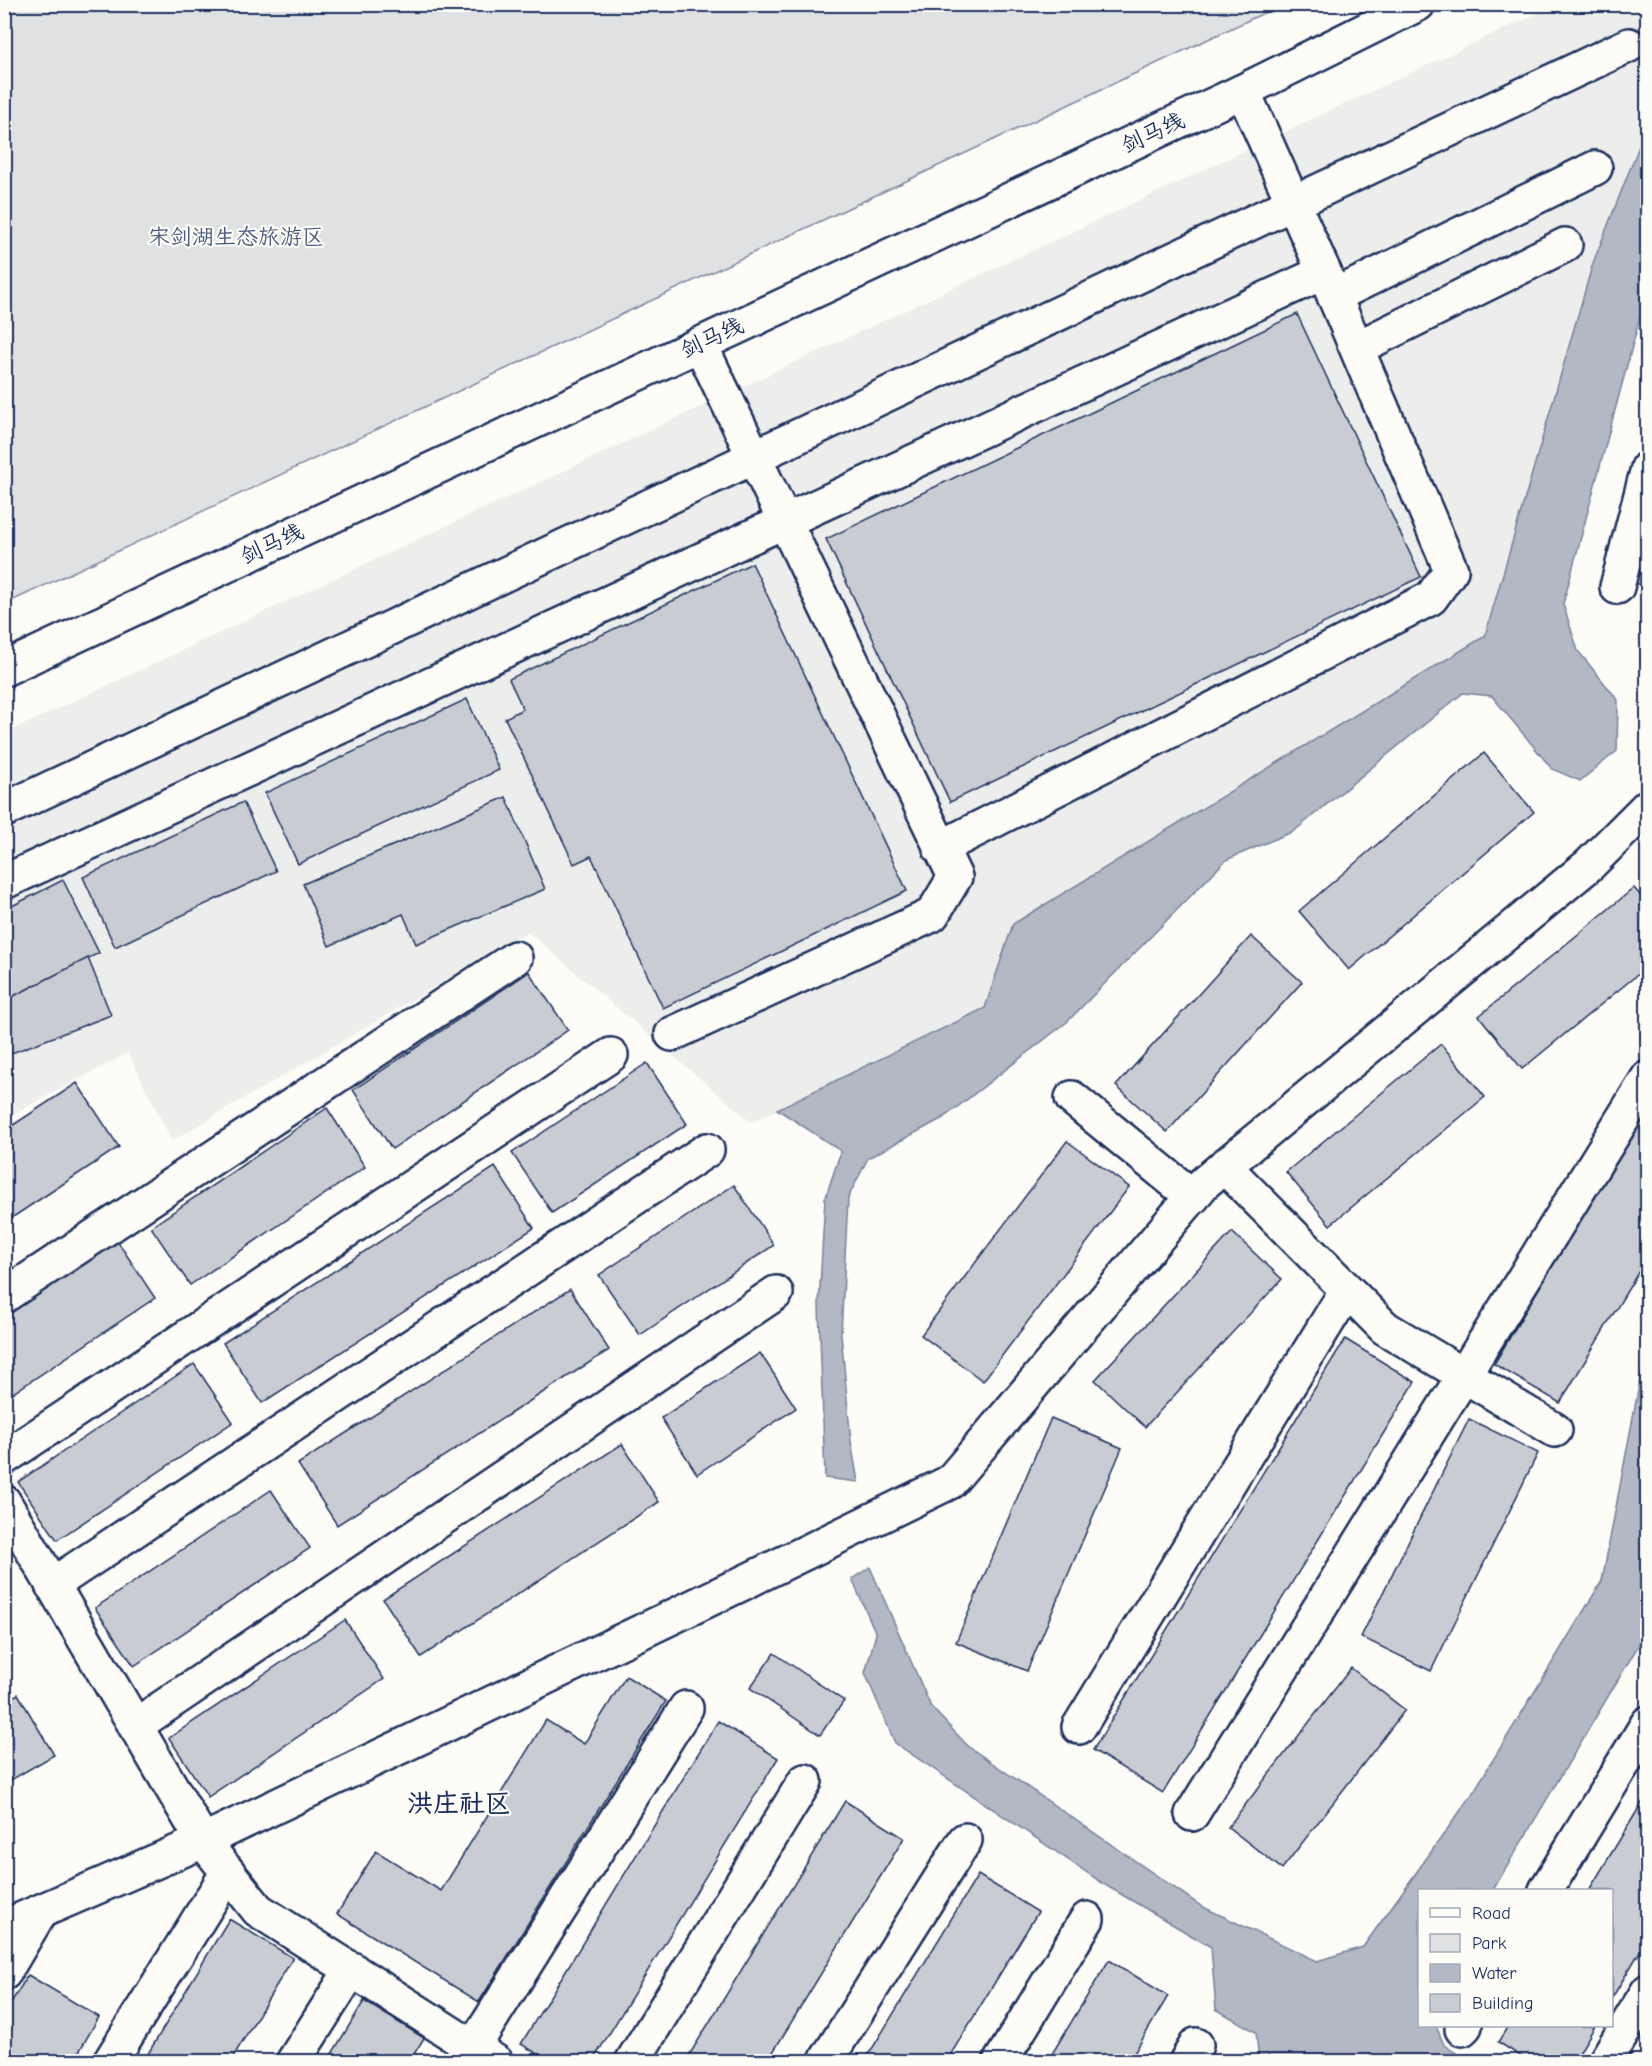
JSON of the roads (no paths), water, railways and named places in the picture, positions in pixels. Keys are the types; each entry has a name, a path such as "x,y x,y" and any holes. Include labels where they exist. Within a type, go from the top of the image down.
{"main road":[{"name":"剑马线","path":"4,669 1243,92 1418,4"},
{"path":"4,810 1629,45"},
{"path":"940,848 1431,598 1451,570 1357,348 1243,92"},
{"path":"4,882 785,521 1595,168"},
{"path":"1357,348 1565,245"},
{"path":"672,1034 932,915 955,877 700,344"},
{"path":"1617,587 1647,468"},
{"path":"4,1928 203,1841 950,1482 1204,1183 1589,865 1647,807"},
{"path":"4,1296 515,958"},
{"path":"4,1458 611,1055"},
{"path":"1192,1814 1647,1078"},
{"path":"1072,1098 1193,1197"},
{"path":"52,1585 707,1150"},
{"path":"1224,1166 1385,1328 1555,1430"},
{"path":"1079,1727 1347,1290"},
{"path":"135,1725 776,1293"},
{"path":"4,1502 203,1841 258,1910 352,1970 478,2057 686,1708"},
{"path":"1547,1889 1647,1724"},
{"path":"632,2061 805,1781"},
{"path":"825,2061 965,1840"},
{"path":"110,2061 228,1872"},
{"path":"4,1973 40,1912"},
{"path":"1000,2061 1087,1919"},
{"path":"293,2061 352,1970"},
{"path":"1605,2061 1647,1990"}],"water":[{"path":"1647,126 1647,291 1563,604 1578,651 1618,700 1617,751 1580,781 1552,769 1492,696 1463,693 1294,831 1226,860 1067,1022 943,1118 868,1158 848,1198 841,1334 851,1442 858,1482 825,1478 819,1305 825,1199 841,1151 777,1109 985,1008 1013,924 1485,636 1593,263"},
{"path":"1647,1356 1647,1631 1494,1889 1418,1889 1418,2027 1436,2027 1444,2045 1468,2061 1259,2061 1256,2032 1216,2009 1211,1947 1107,1886 895,1743 865,1673 876,1634 852,1579 870,1567 931,1707 969,1747 1201,1906 1317,1961 1363,1947 1471,1796 1602,1581 1643,1364"}],"district":[{"name":"洪庄社区","path":"459,1804"}],"park label":[{"name":"宋剑湖生态旅游区","path":"236,237"}]}
